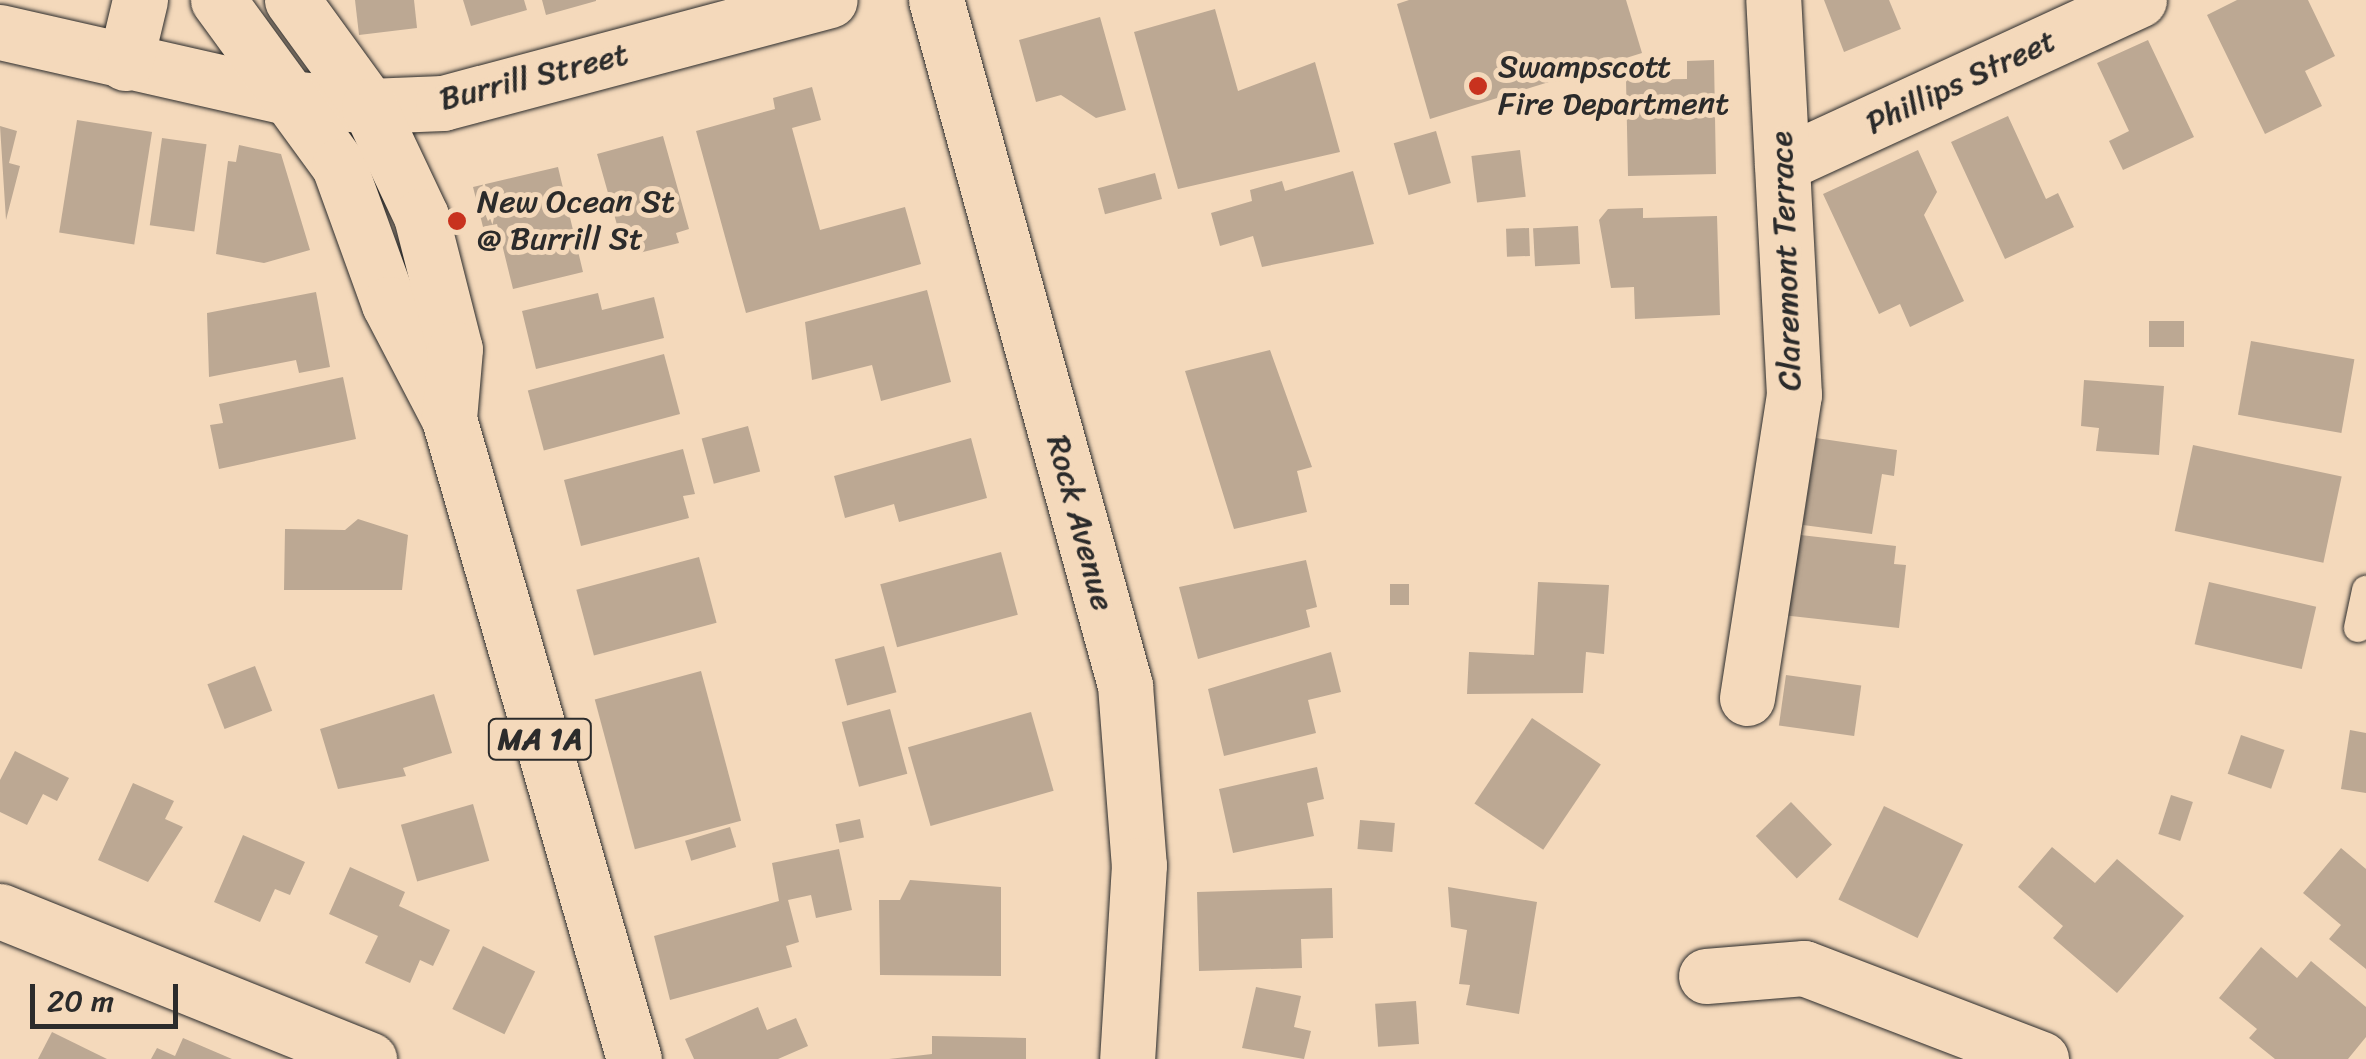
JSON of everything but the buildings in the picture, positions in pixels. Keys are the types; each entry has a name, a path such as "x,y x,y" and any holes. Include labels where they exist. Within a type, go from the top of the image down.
{"main road":[{"path":"124,63 140,0"},
{"name":"MA 1A","path":"218,0 338,166 389,304 449,419 634,1059"},
{"name":"MA 1A","path":"292,0 369,106 421,216 445,297 455,349 449,419"},
{"name":"Burrill Street","path":"0,32 290,98 369,106 443,103 829,0"},
{"name":"Rock Avenue","path":"936,0 1125,685 1139,865 1126,1059"},
{"name":"Claremont Terrace","path":"1747,698 1794,394 1773,0"},
{"name":"Phillips Street","path":"1782,164 2138,0"},
{"path":"0,911 369,1059"},
{"path":"1706,976 1804,968 2041,1059"}],"lane":[{"path":"2358,628 2366,590"}],"place":[{"name":"Swampscott Fire Department","path":"1478,86"},
{"name":"New Ocean St @ Burrill St","path":"457,221"}]}
